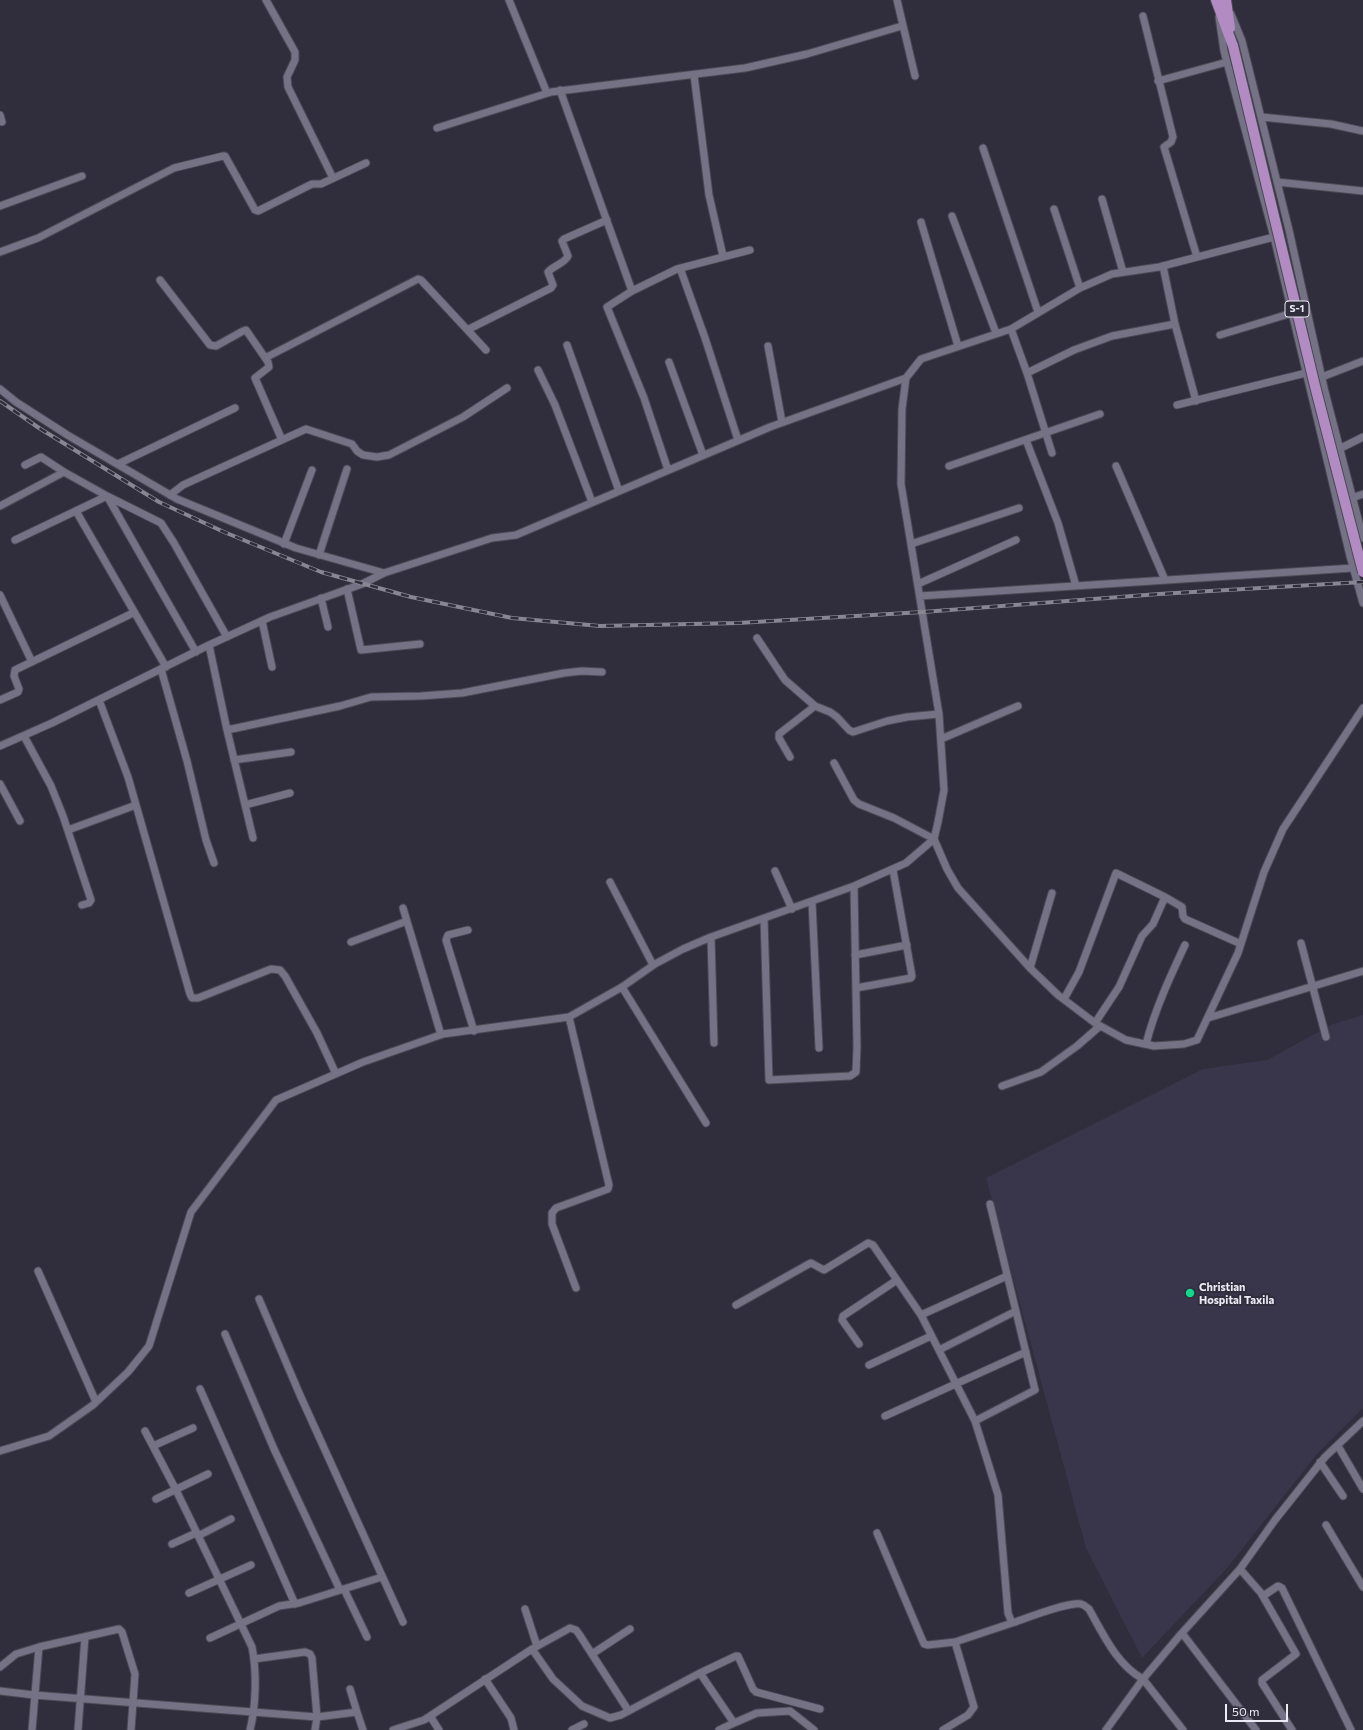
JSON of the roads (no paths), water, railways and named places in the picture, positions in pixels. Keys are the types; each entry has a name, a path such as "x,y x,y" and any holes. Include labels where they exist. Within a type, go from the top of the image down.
{"main road":[{"name":"S-1","path":"1221,2 1316,386 1358,570"}],"street":[{"path":"266,0 295,52 295,60 287,77 288,87 332,174"},
{"path":"509,0 547,93"},
{"path":"897,0 915,76"},
{"path":"1221,2 1227,62 1274,237 1350,556 1358,570 1363,603"},
{"path":"1221,2 1242,41 1289,230 1339,449 1363,538"},
{"path":"1143,16 1173,137 1171,142 1164,147 1197,257"},
{"path":"437,128 560,90 745,68 807,54 902,26"},
{"path":"1158,80 1227,62"},
{"path":"694,75 709,195 723,256"},
{"path":"560,90 632,291"},
{"path":"1261,117 1331,124 1363,131"},
{"path":"983,148 1038,312"},
{"path":"0,252 38,238 174,168 223,156 225,156 255,210 258,211 312,184 321,184 366,163"},
{"path":"0,206 82,176"},
{"path":"1276,182 1363,191"},
{"path":"1102,199 1123,272"},
{"path":"1054,209 1080,288"},
{"path":"952,216 996,333"},
{"path":"468,329 551,288 553,285 548,272 568,256 562,241 607,220"},
{"path":"920,222 958,346"},
{"path":"0,1451 49,1436 96,1402 128,1372 148,1346 191,1212 276,1100 364,1062 440,1035 569,1017 622,987 653,965 683,949 764,918 812,902 893,870 906,863 934,839 940,816 944,790 941,739 939,714 901,484 902,409 906,378 921,359 1011,328 1080,288 1112,274 1163,266 1274,237"},
{"path":"668,470 644,398 607,307 632,291 680,268 750,250"},
{"path":"1163,266 1175,324 1196,401"},
{"path":"680,268 705,338 738,440"},
{"path":"265,358 418,279 422,280 486,350"},
{"path":"160,280 210,345 216,346 246,330 265,358 268,367 255,378 282,440"},
{"path":"1220,335 1292,313"},
{"path":"1027,372 1074,350 1112,336 1175,324"},
{"path":"1011,328 1027,372 1044,432 1052,453"},
{"path":"567,345 619,491"},
{"path":"768,346 782,422"},
{"path":"1322,377 1363,360"},
{"path":"669,362 703,455"},
{"path":"538,370 555,405 592,502"},
{"path":"1177,405 1306,373"},
{"path":"0,746 24,736 209,645 262,621 347,589 384,573 492,538 516,534 782,422 906,378"},
{"path":"170,495 183,485 306,429 352,444 357,451 363,455 377,457 389,455 463,417 507,388"},
{"path":"0,389 16,402 69,436 170,495 229,522 284,544 384,573"},
{"path":"118,464 235,408"},
{"path":"949,466 1026,440 1044,432 1100,414"},
{"path":"1339,449 1363,437"},
{"path":"1026,440 1058,523 1076,586"},
{"path":"25,465 41,456 64,472 107,496 161,523 174,543 227,637"},
{"path":"1116,466 1165,580"},
{"path":"319,555 348,468"},
{"path":"284,544 312,470"},
{"path":"0,506 64,472"},
{"path":"1352,498 1363,494"},
{"path":"15,540 107,496"},
{"path":"107,496 196,652"},
{"path":"911,544 1019,508"},
{"path":"76,511 164,668 206,840 214,863"},
{"path":"918,584 1016,540"},
{"path":"1350,556 1363,556"},
{"path":"920,596 1165,580 1358,570"},
{"path":"347,589 361,650 420,644"},
{"path":"0,595 32,662"},
{"path":"321,598 328,627"},
{"path":"0,700 18,692 19,689 13,672 133,612"},
{"path":"262,621 272,666"},
{"path":"757,638 785,680 815,706 830,712 853,732 894,720 939,714"},
{"path":"209,645 227,730 253,838"},
{"path":"227,730 340,706 370,697 421,696 462,693 564,673 582,671 602,672"},
{"path":"99,700 128,777 192,998 198,998 271,969 280,970 285,976 317,1033 336,1074"},
{"path":"790,757 779,738 779,734 815,706"},
{"path":"941,739 1018,706"},
{"path":"834,763 854,800 859,804 894,818 934,839 947,869 958,888 1030,968 1064,999 1098,1025 1126,1040 1154,1046 1184,1044 1196,1040 1208,1018 1241,944 1264,872 1283,829 1363,708"},
{"path":"24,736 51,786 68,830 91,900 89,903 82,905"},
{"path":"234,760 291,752"},
{"path":"0,784 20,821"},
{"path":"245,805 290,793"},
{"path":"68,830 136,805"},
{"path":"856,988 911,978 912,976 893,870"},
{"path":"775,871 792,909"},
{"path":"1064,999 1078,972 1116,873 1182,907 1182,916 1185,919 1241,944"},
{"path":"610,882 653,965"},
{"path":"764,918 769,1080 850,1076 856,1072 856,955 854,886"},
{"path":"1030,968 1052,893"},
{"path":"1002,1086 1041,1072 1077,1046 1098,1025 1119,988 1142,936 1153,924 1165,897"},
{"path":"812,902 819,1048"},
{"path":"403,908 440,1035"},
{"path":"351,942 407,921"},
{"path":"468,930 448,935 446,940 474,1031"},
{"path":"711,938 714,1044"},
{"path":"1301,943 1326,1037"},
{"path":"856,955 907,945"},
{"path":"1146,1044 1150,1028 1169,979 1185,945"},
{"path":"1208,1018 1363,971"},
{"path":"622,987 706,1123"},
{"path":"569,1017 609,1185 608,1189 556,1208 552,1213 552,1224 576,1288"},
{"path":"975,1421 1035,1390 990,1204"},
{"path":"736,1305 811,1263 824,1270 868,1243 873,1245 879,1251 897,1280 922,1315 975,1421 998,1495 1008,1613 1012,1623"},
{"path":"38,1271 96,1402"},
{"path":"922,1315 1007,1276"},
{"path":"859,1344 842,1320 843,1316 897,1280"},
{"path":"259,1299 403,1622"},
{"path":"939,1350 1016,1311"},
{"path":"225,1334 274,1449 342,1590 367,1637"},
{"path":"869,1365 932,1336"},
{"path":"885,1416 1026,1352"},
{"path":"200,1389 296,1604"},
{"path":"1107,1730 1142,1679 1182,1632 1240,1569 1275,1520 1320,1462 1363,1421"},
{"path":"153,1446 193,1428"},
{"path":"145,1431 176,1490 240,1625 252,1647 254,1659 254,1712 250,1730"},
{"path":"1338,1446 1363,1489"},
{"path":"1320,1462 1343,1496"},
{"path":"156,1499 208,1474"},
{"path":"172,1544 231,1519"},
{"path":"1326,1525 1363,1587"},
{"path":"877,1533 924,1644 928,1645 955,1642 1068,1605 1080,1604 1089,1609 1108,1644 1134,1675 1142,1679 1184,1730"},
{"path":"189,1593 251,1565"},
{"path":"1240,1569 1263,1596 1296,1654 1262,1680 1262,1683 1292,1730"},
{"path":"210,1638 278,1606 296,1604 382,1577"},
{"path":"1263,1596 1278,1586 1282,1588 1351,1730"},
{"path":"525,1609 534,1648 553,1679 582,1706 610,1718 736,1656 738,1656 753,1689 756,1692 820,1709"},
{"path":"393,1730 424,1720 484,1679 570,1628 576,1630 628,1710"},
{"path":"0,1667 16,1654 38,1647 119,1629 122,1632 135,1674 131,1730"},
{"path":"592,1654 630,1629"},
{"path":"1182,1632 1256,1730"},
{"path":"78,1730 85,1637"},
{"path":"942,1730 968,1715 974,1708 955,1642"},
{"path":"32,1730 38,1647"},
{"path":"254,1659 305,1652 310,1654 312,1658 317,1716 315,1730"},
{"path":"700,1673 734,1723"},
{"path":"484,1679 511,1718 514,1730"},
{"path":"350,1689 362,1730"},
{"path":"0,1691 34,1696 317,1716 357,1712"},
{"path":"719,1730 757,1713 790,1711 814,1730"},
{"path":"430,1716 439,1730"},
{"path":"572,1730 584,1724"}],"railway":[{"path":"0,401 39,428 159,502 224,532 321,572 411,597 512,618 600,626 738,623 923,612 1159,594 1363,582"}],"place":[{"name":"Christian Hospital Taxila","path":"1190,1293"}]}
